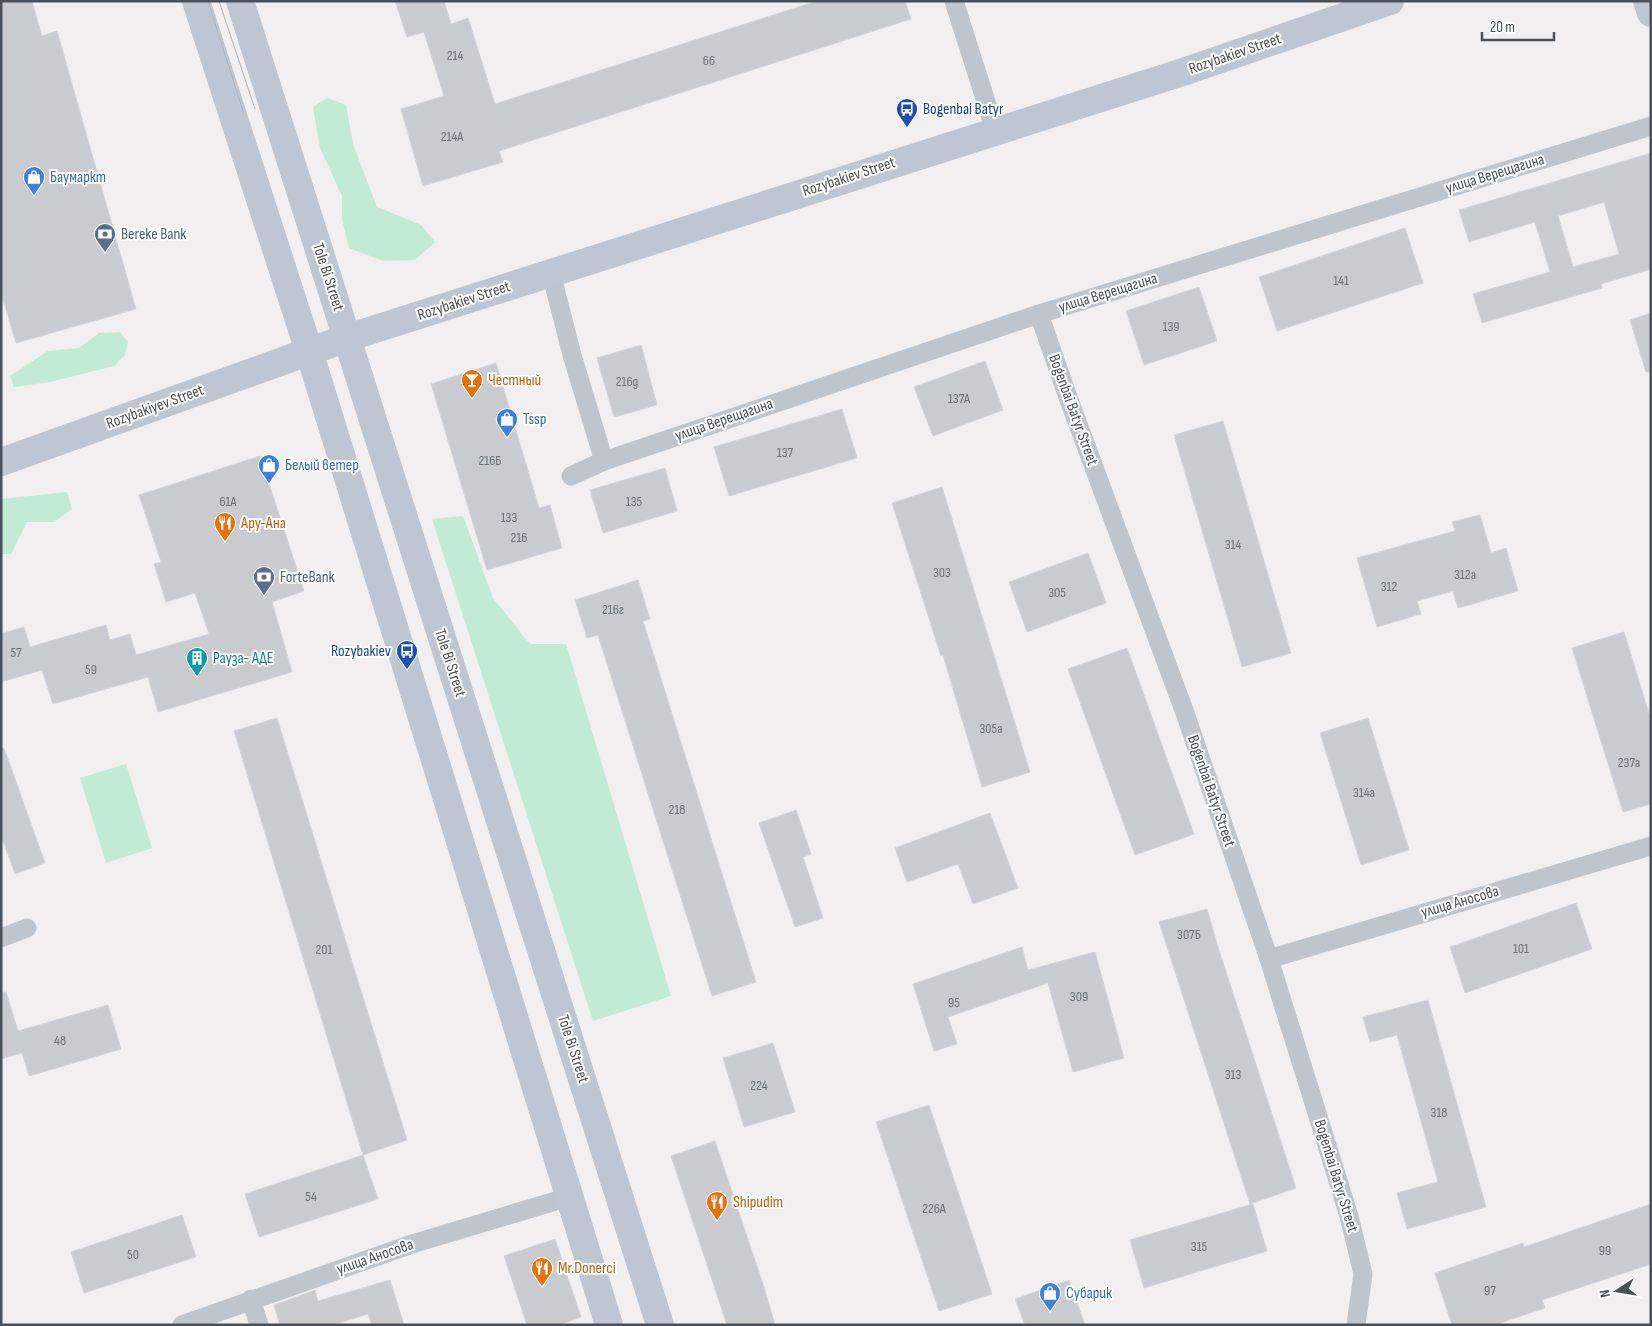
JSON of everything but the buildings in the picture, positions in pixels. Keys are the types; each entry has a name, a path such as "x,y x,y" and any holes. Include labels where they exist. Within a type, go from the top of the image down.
{"main road":[{"path":"196,1 309,351 609,1325"},
{"name":"Tole Bi Street","path":"240,1 660,1325"},
{"name":"Rozybakiev Street","path":"309,351 995,130 1183,72 1390,1"},
{"path":"1647,1 1651,13"},
{"path":"233,117 243,129 253,135 262,134 266,130 275,111"},
{"name":"Rozybakiyev Street","path":"1,462 309,351"},
{"path":"396,635 396,622 399,616 410,611 438,626"}],"street":[{"path":"954,1 995,130"},
{"name":"улица Верещагина","path":"570,476 604,461 1039,314 1651,126"},
{"path":"551,273 572,355 604,461"},
{"name":"Bogenbai Batyr Street","path":"1039,314 1185,713 1268,959 1349,1216 1363,1274 1356,1325"},
{"name":"улица Аносова","path":"1268,959 1651,846"},
{"path":"1,938 27,928"},
{"name":"улица Аносова","path":"182,1325 251,1299 412,1244 570,1197"},
{"path":"251,1299 259,1325"}],"green space":[{"path":"327,98 346,105 353,144 377,207 421,225 435,242 415,260 383,261 349,248 342,219 342,196 320,148 313,107"},
{"path":"120,332 128,342 125,355 114,366 50,382 14,387 10,376 48,351 79,348 99,333"},
{"path":"67,492 72,509 54,522 27,522 11,554 1,554 1,499"},
{"path":"463,516 493,598 530,644 566,644 671,996 593,1021 432,519"},
{"path":"126,764 152,848 106,863 80,778"}],"tram line":[{"path":"208,1 244,114"},
{"path":"219,1 255,109"}],"place":[{"name":"Bogenbai Batyr","path":"907,128"},
{"name":"Баумаркт","path":"34,196"},
{"name":"Bereke Bank","path":"105,253"},
{"name":"Честный","path":"472,399"},
{"name":"Tssp","path":"507,438"},
{"name":"Белый ветер","path":"269,484"},
{"name":"Ару-Ана","path":"225,542"},
{"name":"ForteBank","path":"264,596"},
{"name":"Rozybakiev","path":"407,670"},
{"name":"Рауза- АДЕ","path":"197,677"},
{"name":"Shipudim","path":"717,1221"},
{"name":"Mr.Donerci","path":"542,1287"},
{"name":"Субарик","path":"1050,1312"}]}
